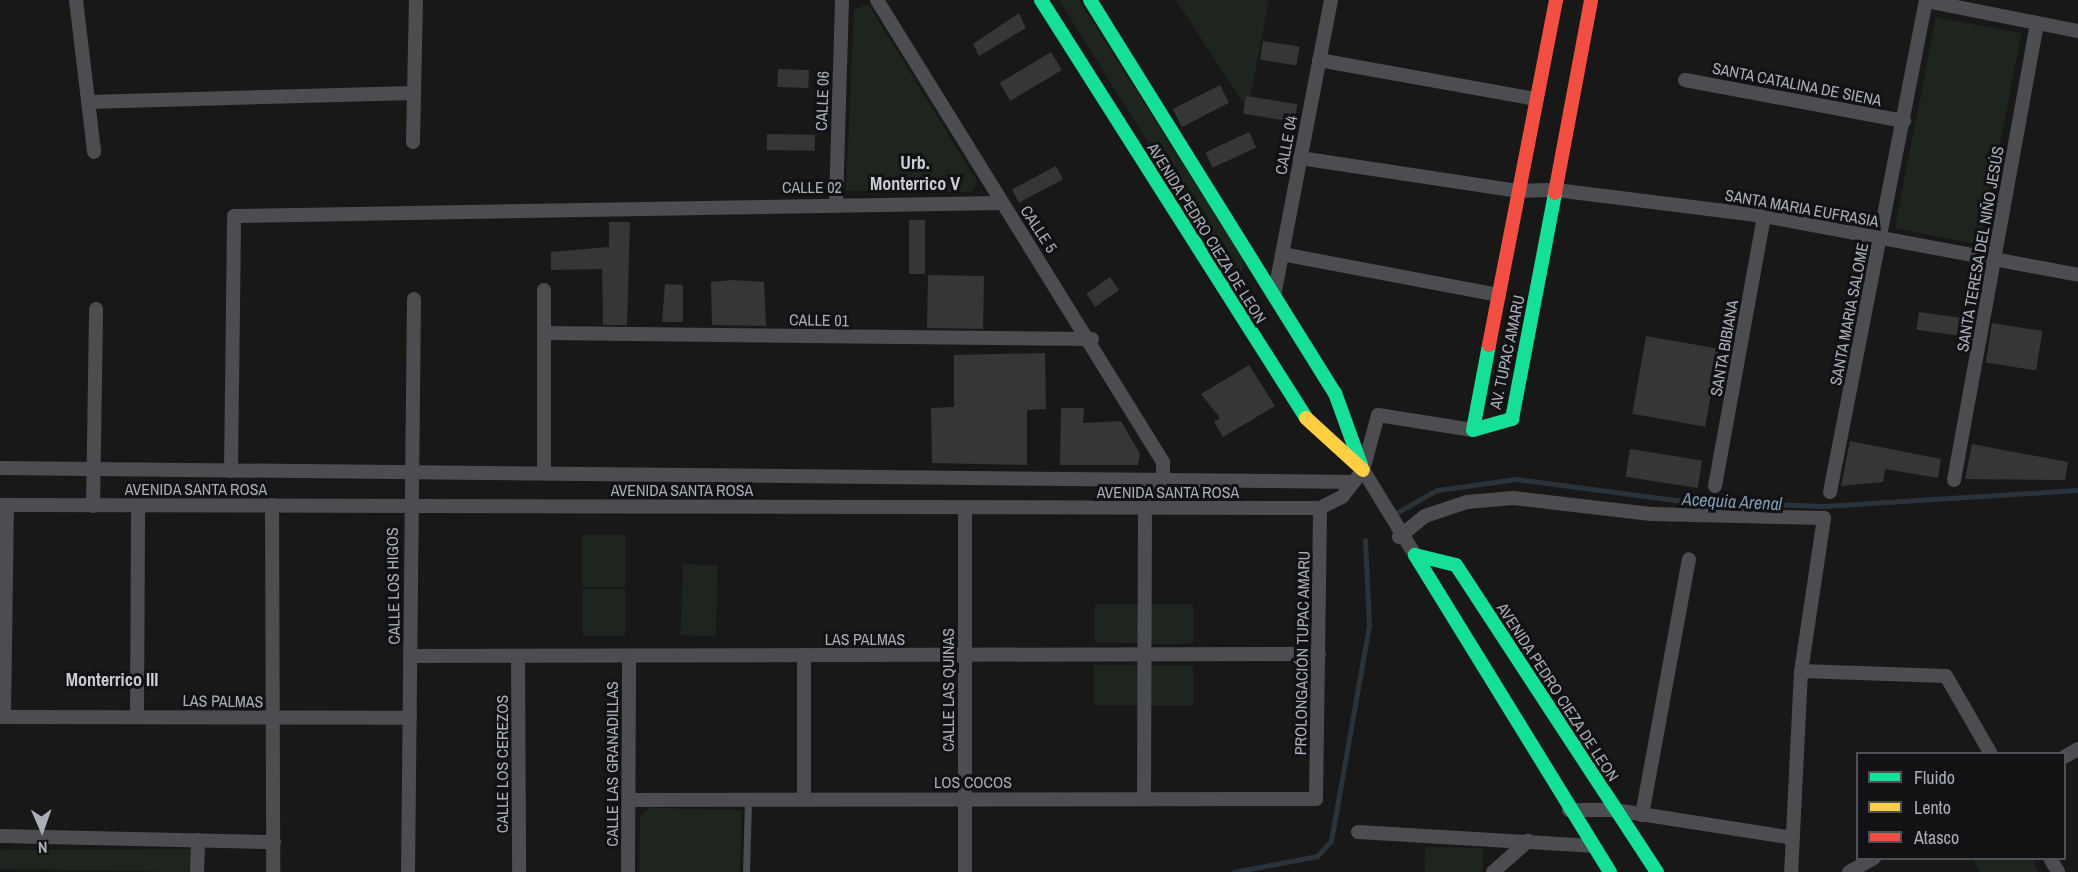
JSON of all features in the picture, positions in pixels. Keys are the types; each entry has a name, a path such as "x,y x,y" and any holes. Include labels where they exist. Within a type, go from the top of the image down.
{"street":[{"path":"76,0 94,152"},
{"path":"413,142 416,0"},
{"name":"CALLE 06","path":"836,203 842,0"},
{"name":"CALLE 5","path":"877,0 1002,203 1092,339 1163,462 1164,480"},
{"name":"AVENIDA PEDRO CIEZA DE LEON","path":"1041,0 1299,411 1383,506 1399,537 1415,555 1569,810 1610,872"},
{"name":"AVENIDA PEDRO CIEZA DE LEON","path":"1090,0 1335,393 1358,476"},
{"name":"CALLE 04","path":"1274,296 1330,0"},
{"name":"AV. TUPAC AMARU","path":"1556,0 1535,99 1473,430 1512,419 1592,0"},
{"path":"1926,0 2078,31"},
{"name":"SANTA MARIA SALOME","path":"1830,492 1926,0"},
{"name":"SANTA TERESA DEL NIÑO JESÚS","path":"1953,480 1996,261 2037,24"},
{"path":"1319,60 1535,99"},
{"name":"SANTA CATALINA DE SIENA","path":"1685,80 1904,121"},
{"path":"88,102 414,93"},
{"name":"SANTA MARIA EUFRASIA","path":"1300,158 1518,191 1556,190 1764,216 2078,275"},
{"name":"CALLE 02","path":"231,471 234,216 765,203 1002,203"},
{"name":"SANTA BIBIANA","path":"1715,486 1764,216"},
{"path":"1282,254 1499,295"},
{"path":"544,290 544,473"},
{"name":"CALLE LOS HIGOS","path":"408,872 409,472 414,299"},
{"path":"93,506 96,309"},
{"name":"CALLE 01","path":"545,333 1092,339"},
{"path":"1358,476 1378,415 1473,430"},
{"name":"AVENIDA SANTA ROSA","path":"0,468 1164,480 1358,476"},
{"name":"AVENIDA SANTA ROSA","path":"3,505 1145,510 1320,507 1342,498 1358,476"},
{"path":"1144,799 1145,510 1164,480"},
{"path":"1399,537 1425,516 1467,502 1513,498 1651,514 1824,518 1801,671 1791,872"},
{"path":"2,716 3,505"},
{"path":"273,505 276,718 273,872"},
{"path":"137,716 138,506"},
{"name":"PROLONGACIÓN TUPAC AMARU","path":"1316,799 1320,507"},
{"name":"CALLE LAS QUINAS","path":"965,508 965,872"},
{"name":"AVENIDA PEDRO CIEZA DE LEON","path":"1415,555 1456,565 1657,872"},
{"path":"1642,815 1689,560"},
{"name":"LAS PALMAS","path":"410,656 1319,654"},
{"path":"804,655 804,799"},
{"name":"CALLE LOS CEREZOS","path":"518,656 519,872"},
{"name":"CALLE LAS GRANADILLAS","path":"628,872 629,656"},
{"path":"1801,671 1946,676 1990,752"},
{"name":"LAS PALMAS","path":"2,716 410,718"},
{"name":"LOS COCOS","path":"629,800 1316,799"},
{"path":"1569,810 1615,810 1793,838"},
{"path":"1358,832 1593,846"},
{"path":"0,836 274,842"},
{"path":"197,872 198,840"},
{"path":"1493,872 1528,841"},
{"path":"1849,872 1870,860"}],"lane":[{"path":"746,872 748,800"}],"shaded area":[{"path":"1059,0 1079,0 1244,261 1242,273 1228,271"},
{"path":"1176,0 1269,0 1248,110"},
{"path":"868,4 977,181 972,192 846,191 854,10"},
{"path":"1936,17 2021,34 1980,245 1895,228"},
{"path":"582,535 625,535 625,587 582,587"},
{"path":"683,564 718,565 716,636 681,635"},
{"path":"583,589 625,589 625,636 583,636"},
{"path":"1095,604 1139,604 1139,643 1095,643"},
{"path":"1150,604 1193,604 1193,644 1150,644"},
{"path":"1094,665 1139,665 1139,705 1094,705"},
{"path":"1150,666 1193,666 1193,706 1150,706"},
{"path":"650,808 742,810 740,872 639,872 640,816"},
{"path":"1425,847 1483,848 1483,872 1425,872"},
{"path":"191,849 189,872 0,869 0,850"},
{"path":"1974,860 2033,860 2039,872 1980,872"}],"building":[{"path":"1019,13 1026,28 979,56 973,44"},
{"path":"1263,41 1300,47 1297,66 1260,60"},
{"path":"1051,52 1062,70 1010,101 1000,83"},
{"path":"778,69 809,70 808,88 777,87"},
{"path":"1220,85 1229,103 1182,127 1173,109"},
{"path":"1246,96 1297,104 1295,122 1243,114"},
{"path":"1249,132 1256,147 1213,168 1205,152"},
{"path":"767,134 815,135 815,151 767,150"},
{"path":"1056,166 1063,179 1019,203 1012,189"},
{"path":"909,220 925,220 925,274 909,274"},
{"path":"609,222 630,222 627,325 603,325 602,269 551,270 551,252 609,247"},
{"path":"928,275 984,276 983,329 927,328"},
{"path":"1110,277 1119,290 1095,307 1086,294"},
{"path":"733,280 764,282 766,326 712,325 711,282"},
{"path":"665,284 683,285 683,322 662,322"},
{"path":"1919,312 1974,320 1972,338 1916,330"},
{"path":"1992,323 2042,331 2036,370 1986,363"},
{"path":"1646,336 1719,349 1705,427 1632,414"},
{"path":"1045,353 1046,409 1027,410 1027,465 932,463 931,408 954,407 954,355"},
{"path":"1249,365 1275,406 1223,437 1214,422 1220,418 1201,394"},
{"path":"1061,408 1084,408 1083,423 1121,421 1140,454 1138,465 1060,465"},
{"path":"1850,441 1941,459 1938,478 1885,469 1883,482 1841,486"},
{"path":"1972,444 2068,462 2065,480 1965,479"},
{"path":"1630,449 1702,460 1698,488 1626,477"}],"waterway":[{"name":"Acequia Arenal","path":"1394,514 1437,490 1516,479 1683,501 1824,506 2078,490"},
{"name":"Acequia Arenal","path":"1234,872 1317,856 1331,841 1369,625 1365,540"}],"traffic: fast":[{"path":"1041,0 1306,418"},
{"path":"1090,0 1335,393 1361,465"},
{"path":"1489,345 1473,430 1512,419 1555,193"},
{"path":"1415,555 1456,565 1657,872"},
{"path":"1415,555 1610,872"}],"traffic: slow":[{"path":"1306,418 1363,470"}],"traffic: jam":[{"path":"1489,345 1556,0"},
{"path":"1555,193 1591,0"}],"district":[{"name":"Urb. Monterrico V","path":"915,174"},
{"name":"Monterrico III","path":"112,680"}]}
